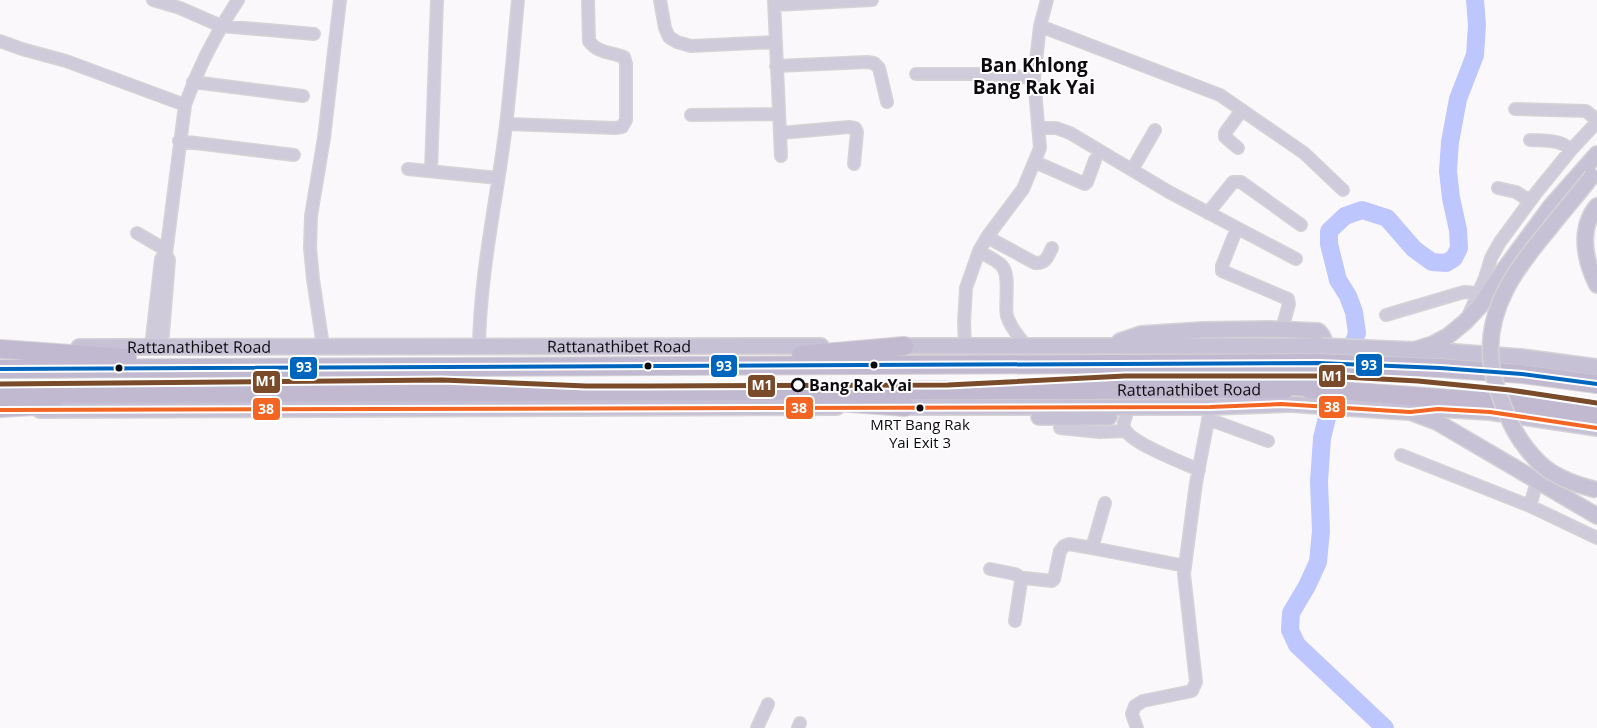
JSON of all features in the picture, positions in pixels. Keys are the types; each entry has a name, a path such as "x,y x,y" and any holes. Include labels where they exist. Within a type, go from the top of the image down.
{"main road":[{"path":"1414,350 1433,344 1448,336 1481,305 1503,271 1551,206 1597,154"},
{"path":"1595,174 1520,265 1505,289 1494,318 1491,362 1497,390 1518,438 1550,472 1577,485 1597,490"},
{"path":"1594,209 1587,228 1584,248 1597,285"},
{"path":"964,407 970,415 977,417 1125,424 1285,413 1305,402 1318,390 1322,384 1327,353 1325,340 1321,332 1314,330 1202,330 1141,334 1107,346"},
{"path":"681,366 904,346"},
{"name":"Rattanathibet Road","path":"0,348 1107,346 1366,356 1440,368 1486,371 1597,384"},
{"path":"0,348 253,367"},
{"name":"Rattanathibet Road","path":"1366,356 1414,350 1537,359 1597,367"},
{"name":"Rattanathibet Road","path":"0,370 253,367 681,366 1320,354"},
{"path":"1537,359 1597,357"},
{"name":"Rattanathibet Road","path":"0,394 1309,389 1520,404 1597,414"},
{"path":"682,392 905,407"},
{"path":"0,409 252,393"},
{"name":"Rattanathibet Road","path":"0,409 1210,407 1291,404 1410,412 1438,409 1490,412 1597,428"},
{"path":"1410,412 1437,422 1595,514"}],"street":[{"path":"153,0 180,8 221,26 314,34"},
{"path":"156,347 161,259 166,252 185,105 193,82 221,26 238,0"},
{"path":"323,346 313,279 310,248 310,216 324,138 340,0"},
{"path":"431,171 438,0"},
{"path":"479,346 479,319 486,253 506,124 518,0"},
{"path":"506,124 622,127 626,120 626,64 624,57 592,47 589,41 588,0"},
{"path":"660,0 665,28 669,37 677,42 692,46 775,42"},
{"path":"781,156 774,2 872,0"},
{"path":"965,346 966,288 980,251 987,237 1023,189 1040,148 1034,78 1040,26 1047,0"},
{"path":"1040,26 1220,95 1304,153 1343,190"},
{"path":"0,41 66,61 185,105"},
{"path":"776,66 874,63 879,68 887,102"},
{"path":"916,74 984,74 1034,78"},
{"path":"193,82 303,96"},
{"path":"1465,322 1485,278 1491,258 1500,242 1530,201 1597,121 1586,111 1515,109"},
{"path":"1238,148 1225,138 1225,133 1242,110"},
{"path":"691,115 779,114"},
{"path":"780,133 849,126 855,128 857,132 854,164"},
{"path":"1038,128 1056,128 1070,133 1169,192 1296,259"},
{"path":"1132,170 1155,130"},
{"path":"1530,140 1557,142 1568,145 1571,150"},
{"path":"180,141 294,156"},
{"path":"1034,162 1085,184 1088,182 1095,160"},
{"path":"408,169 498,178"},
{"path":"1208,213 1232,182 1237,181 1301,224"},
{"path":"1498,188 1511,190 1530,201"},
{"path":"1238,228 1222,266 1222,271 1288,300 1290,304 1282,329"},
{"path":"137,233 166,252"},
{"path":"987,237 1035,263 1041,264 1045,261 1052,248"},
{"path":"980,251 1003,267 1006,274 1008,320 1026,346"},
{"path":"1386,315 1464,292 1478,293"},
{"path":"1137,728 1132,714 1135,706 1143,701 1192,691 1196,682 1184,574 1208,417 1268,440"},
{"path":"1060,428 1100,432 1125,424 1131,437 1142,444 1199,470"},
{"path":"1401,455 1530,506 1597,538"},
{"path":"1530,506 1537,481"},
{"path":"1092,548 1104,503"},
{"path":"990,568 1015,574 1023,579 1052,581 1056,576 1060,551 1069,544 1185,566"},
{"path":"1015,622 1021,581 1023,579"},
{"path":"757,728 768,704"}],"waterway":[{"path":"1385,728 1297,645 1290,630 1291,613 1307,586 1318,562 1321,531 1319,482 1322,438 1327,418 1357,333 1354,312 1348,296 1338,280 1329,244 1329,231 1345,216 1362,210 1387,218 1414,249 1432,262 1446,263 1454,258 1459,248 1458,230 1451,198 1448,171 1450,142 1458,99 1475,55 1477,25 1475,0"}],"transit line":[{"name":"93","path":"0,369 1319,363 1440,368 1522,374 1597,384"},
{"name":"M1","path":"0,384 442,380 586,386 948,385 1125,376 1324,376 1418,381 1510,390 1597,403"},
{"name":"38","path":"0,410 1210,407 1281,404 1410,412 1438,409 1490,412 1597,428"}],"place":[{"name":"Bang Rak Yai","path":"798,385"},
{"name":"MRT Bang Rak Yai Exit 3","path":"920,408"}],"district":[{"name":"Ban Khlong Bang Rak Yai","path":"1034,76"}]}
